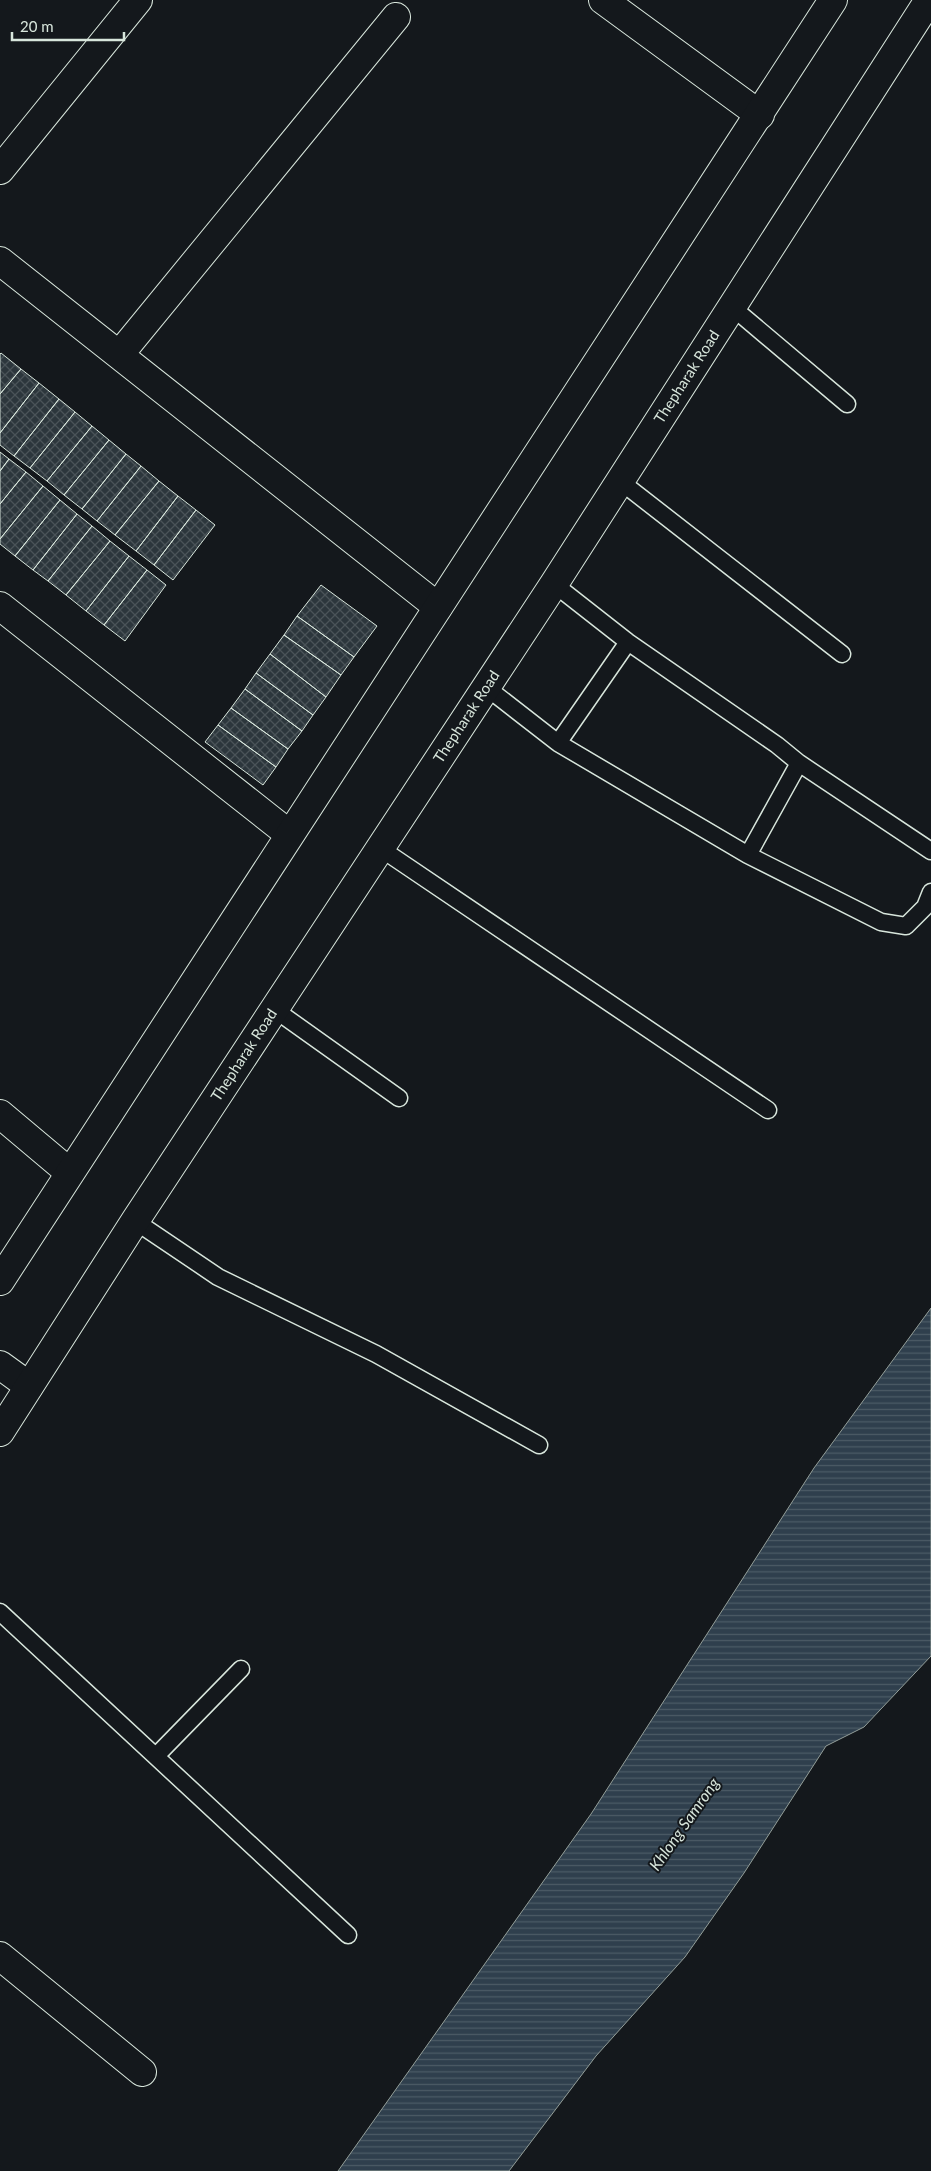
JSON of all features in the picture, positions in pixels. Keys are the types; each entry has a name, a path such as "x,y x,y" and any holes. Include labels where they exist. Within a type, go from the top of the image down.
{"main road":[{"path":"0,170 138,0"},
{"path":"603,0 760,115"},
{"path":"0,1281 69,1172 760,115 833,0"},
{"name":"Thepharak Road","path":"0,1432 135,1221 554,584 929,0"},
{"path":"119,355 396,17"},
{"path":"0,261 438,607"},
{"path":"0,606 289,834"},
{"path":"0,1114 69,1172"},
{"path":"0,1365 30,1386"},
{"path":"0,1956 142,2072"}],"lane":[{"path":"732,307 847,404"},
{"path":"620,481 842,654"},
{"path":"554,584 628,642 800,763 931,851"},
{"path":"558,743 628,642"},
{"path":"486,687 558,743 748,855 881,922 906,926 925,907 931,892"},
{"path":"748,855 800,763"},
{"path":"380,848 768,1110"},
{"path":"274,1009 400,1098"},
{"path":"135,1221 218,1276 376,1354 539,1445"},
{"path":"0,1612 348,1935"},
{"path":"156,1756 241,1670"}],"water":[{"name":"Khlong Samrong","path":"931,1308 931,1656 864,1727 826,1746 744,1873 685,1957 596,2056 509,2171 338,2171 591,1814 814,1468"}],"building":[{"path":"0,354 21,369 0,394"},
{"path":"21,369 39,383 0,433 0,394"},
{"path":"39,383 59,399 14,456 0,445 0,433"},
{"path":"59,399 75,412 30,468 14,456"},
{"path":"75,412 92,426 47,481 30,468"},
{"path":"92,426 109,440 64,495 47,481"},
{"path":"109,440 126,454 82,509 64,495"},
{"path":"0,452 9,459 0,471"},
{"path":"126,454 141,466 97,521 82,509"},
{"path":"9,459 26,472 0,504 0,471"},
{"path":"141,466 159,481 115,535 97,521"},
{"path":"26,472 43,486 0,539 0,504"},
{"path":"159,481 178,496 136,551 115,535"},
{"path":"43,486 60,500 15,556 0,544 0,539"},
{"path":"178,496 196,510 154,565 136,551"},
{"path":"60,500 77,514 33,570 15,556"},
{"path":"196,510 215,525 173,580 154,565"},
{"path":"77,514 92,526 48,581 33,570"},
{"path":"92,526 110,541 66,595 48,581"},
{"path":"110,541 129,556 86,611 66,595"},
{"path":"129,556 147,570 104,625 86,611"},
{"path":"147,570 166,585 125,641 104,625"},
{"path":"321,585 377,626 354,657 297,616"},
{"path":"297,616 354,657 341,675 284,635"},
{"path":"284,635 341,675 326,697 270,654"},
{"path":"270,654 326,697 313,715 256,673"},
{"path":"256,673 313,715 302,731 245,689"},
{"path":"245,689 302,731 288,749 231,708"},
{"path":"231,708 288,749 276,767 218,725"},
{"path":"218,725 276,767 263,785 205,742"}]}
